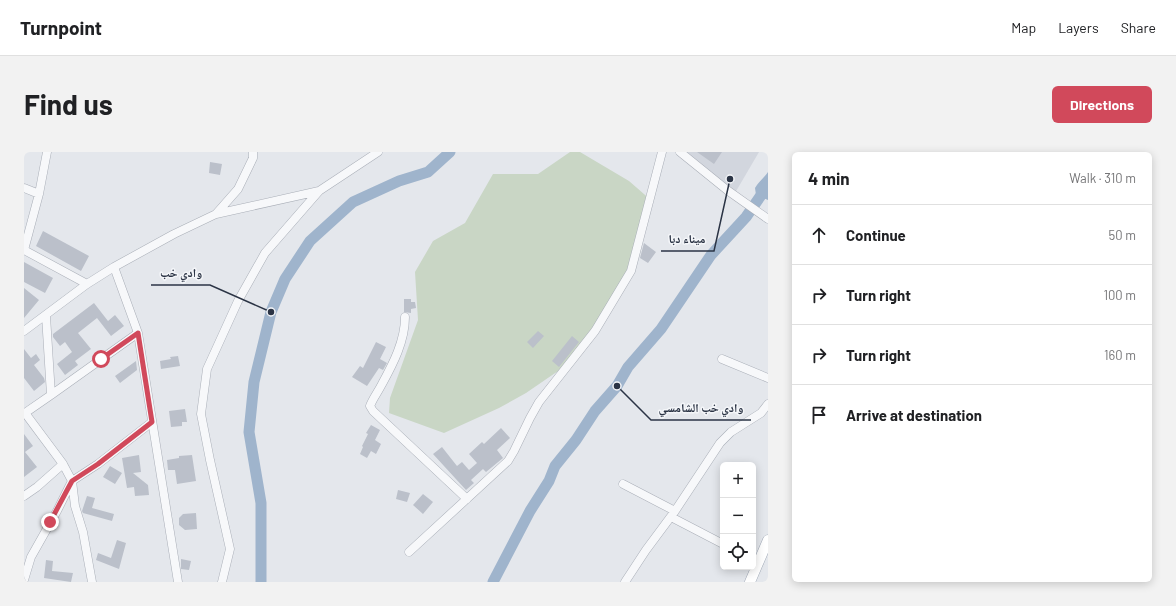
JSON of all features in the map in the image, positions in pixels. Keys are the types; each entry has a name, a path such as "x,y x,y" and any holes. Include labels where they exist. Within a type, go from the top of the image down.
{"main road":[{"path":"756,561 768,540"},
{"path":"750,582 753,570"}],"street":[{"path":"47,152 39,194 24,250 87,284"},
{"path":"216,214 238,189 253,158 253,152"},
{"path":"222,582 230,549 201,414 207,369 238,301 265,253 319,191 378,152"},
{"path":"409,552 508,461 539,402 595,331 631,271 662,152"},
{"path":"680,152 727,190 768,219"},
{"path":"24,188 39,194"},
{"path":"24,331 87,284 114,267 174,234 216,214 319,191"},
{"path":"114,267 138,333 178,582"},
{"path":"46,316 51,395"},
{"path":"405,317 405,329 394,361 370,406 373,411 467,499"},
{"path":"92,582 83,532 75,506 72,481 63,464 25,412 138,333"},
{"path":"722,359 768,378"},
{"path":"625,582 673,514 720,443 731,432 761,413 768,404"},
{"path":"24,580 31,557 72,481 98,464 152,422"},
{"path":"24,496 37,487 63,464"},
{"path":"623,484 720,542"}],"shaded area":[{"path":"684,152 759,152 735,193"}],"green space":[{"path":"570,152 580,152 629,181 652,201 632,274 596,334 561,369 526,393 499,408 444,433 389,413 390,398 418,320 415,272 433,241 465,223 493,174 538,174"}],"water":[{"path":"768,172 768,200 756,195 755,188"}],"building":[{"path":"697,152 722,152 714,164"},
{"path":"210,162 222,164 220,175 209,173"},
{"path":"43,231 89,256 81,271 36,246"},
{"path":"644,243 656,252 648,263 640,258"},
{"path":"24,262 53,278 45,293 24,282"},
{"path":"24,288 39,300 24,318"},
{"path":"404,299 411,299 411,302 415,302 416,308 411,309 411,313 404,312"},
{"path":"94,303 108,321 115,315 124,326 111,336 97,318 78,333 91,349 75,361 78,365 65,375 57,364 72,352 65,342 60,346 53,337 53,334"},
{"path":"538,331 544,336 533,348 527,342"},
{"path":"572,336 579,342 559,367 552,361"},
{"path":"376,342 386,347 380,359 387,363 383,370 379,368 367,386 352,377 360,366 363,368"},
{"path":"24,349 31,358 36,354 40,360 34,365 44,378 45,382 34,391 24,378"},
{"path":"178,356 180,366 161,369 160,361"},
{"path":"136,361 137,370 120,383 115,376"},
{"path":"185,409 187,422 182,422 182,426 171,427 169,411"},
{"path":"371,425 380,430 375,440 381,444 376,454 371,451 367,458 360,454 368,434 366,433"},
{"path":"501,428 510,438 497,450 503,458 486,472 483,469 471,480 474,483 466,490 433,454 442,447 457,466 462,462 469,470 477,463 469,454 482,442 484,444"},
{"path":"24,434 33,446 25,452 37,467 24,477"},
{"path":"139,455 141,472 133,473 148,485 149,495 135,496 134,487 127,488 122,458"},
{"path":"192,455 196,481 177,484 175,470 168,470 167,460 179,458 179,456"},
{"path":"110,466 122,473 115,484 103,477"},
{"path":"398,490 410,493 407,502 396,499"},
{"path":"423,494 433,502 423,514 413,505"},
{"path":"87,496 95,498 92,508 114,514 112,521 83,513 82,511"},
{"path":"196,513 197,529 185,530 179,525 179,518 183,514"},
{"path":"117,540 126,543 119,569 96,560 98,553 111,558"},
{"path":"181,559 191,561 189,570 181,569"},
{"path":"46,560 53,561 52,571 73,573 71,582 44,578"}],"waterway":[{"path":"261,582 261,503 249,432 254,382 271,312 285,279 310,241 353,202 399,181 428,172 450,152"},
{"path":"493,582 530,511 549,481 555,466 576,440 595,411 617,386 628,367 661,329 711,255 746,217 768,184"}],"place":[{"name":"ميناء دبا","path":"730,179"},
{"name":"وادي خب","path":"271,312"},
{"name":"وادي خب الشامسي","path":"617,386"}],"route":[{"path":"50,522 72,481 98,464 152,422 138,333 101,359"}]}
